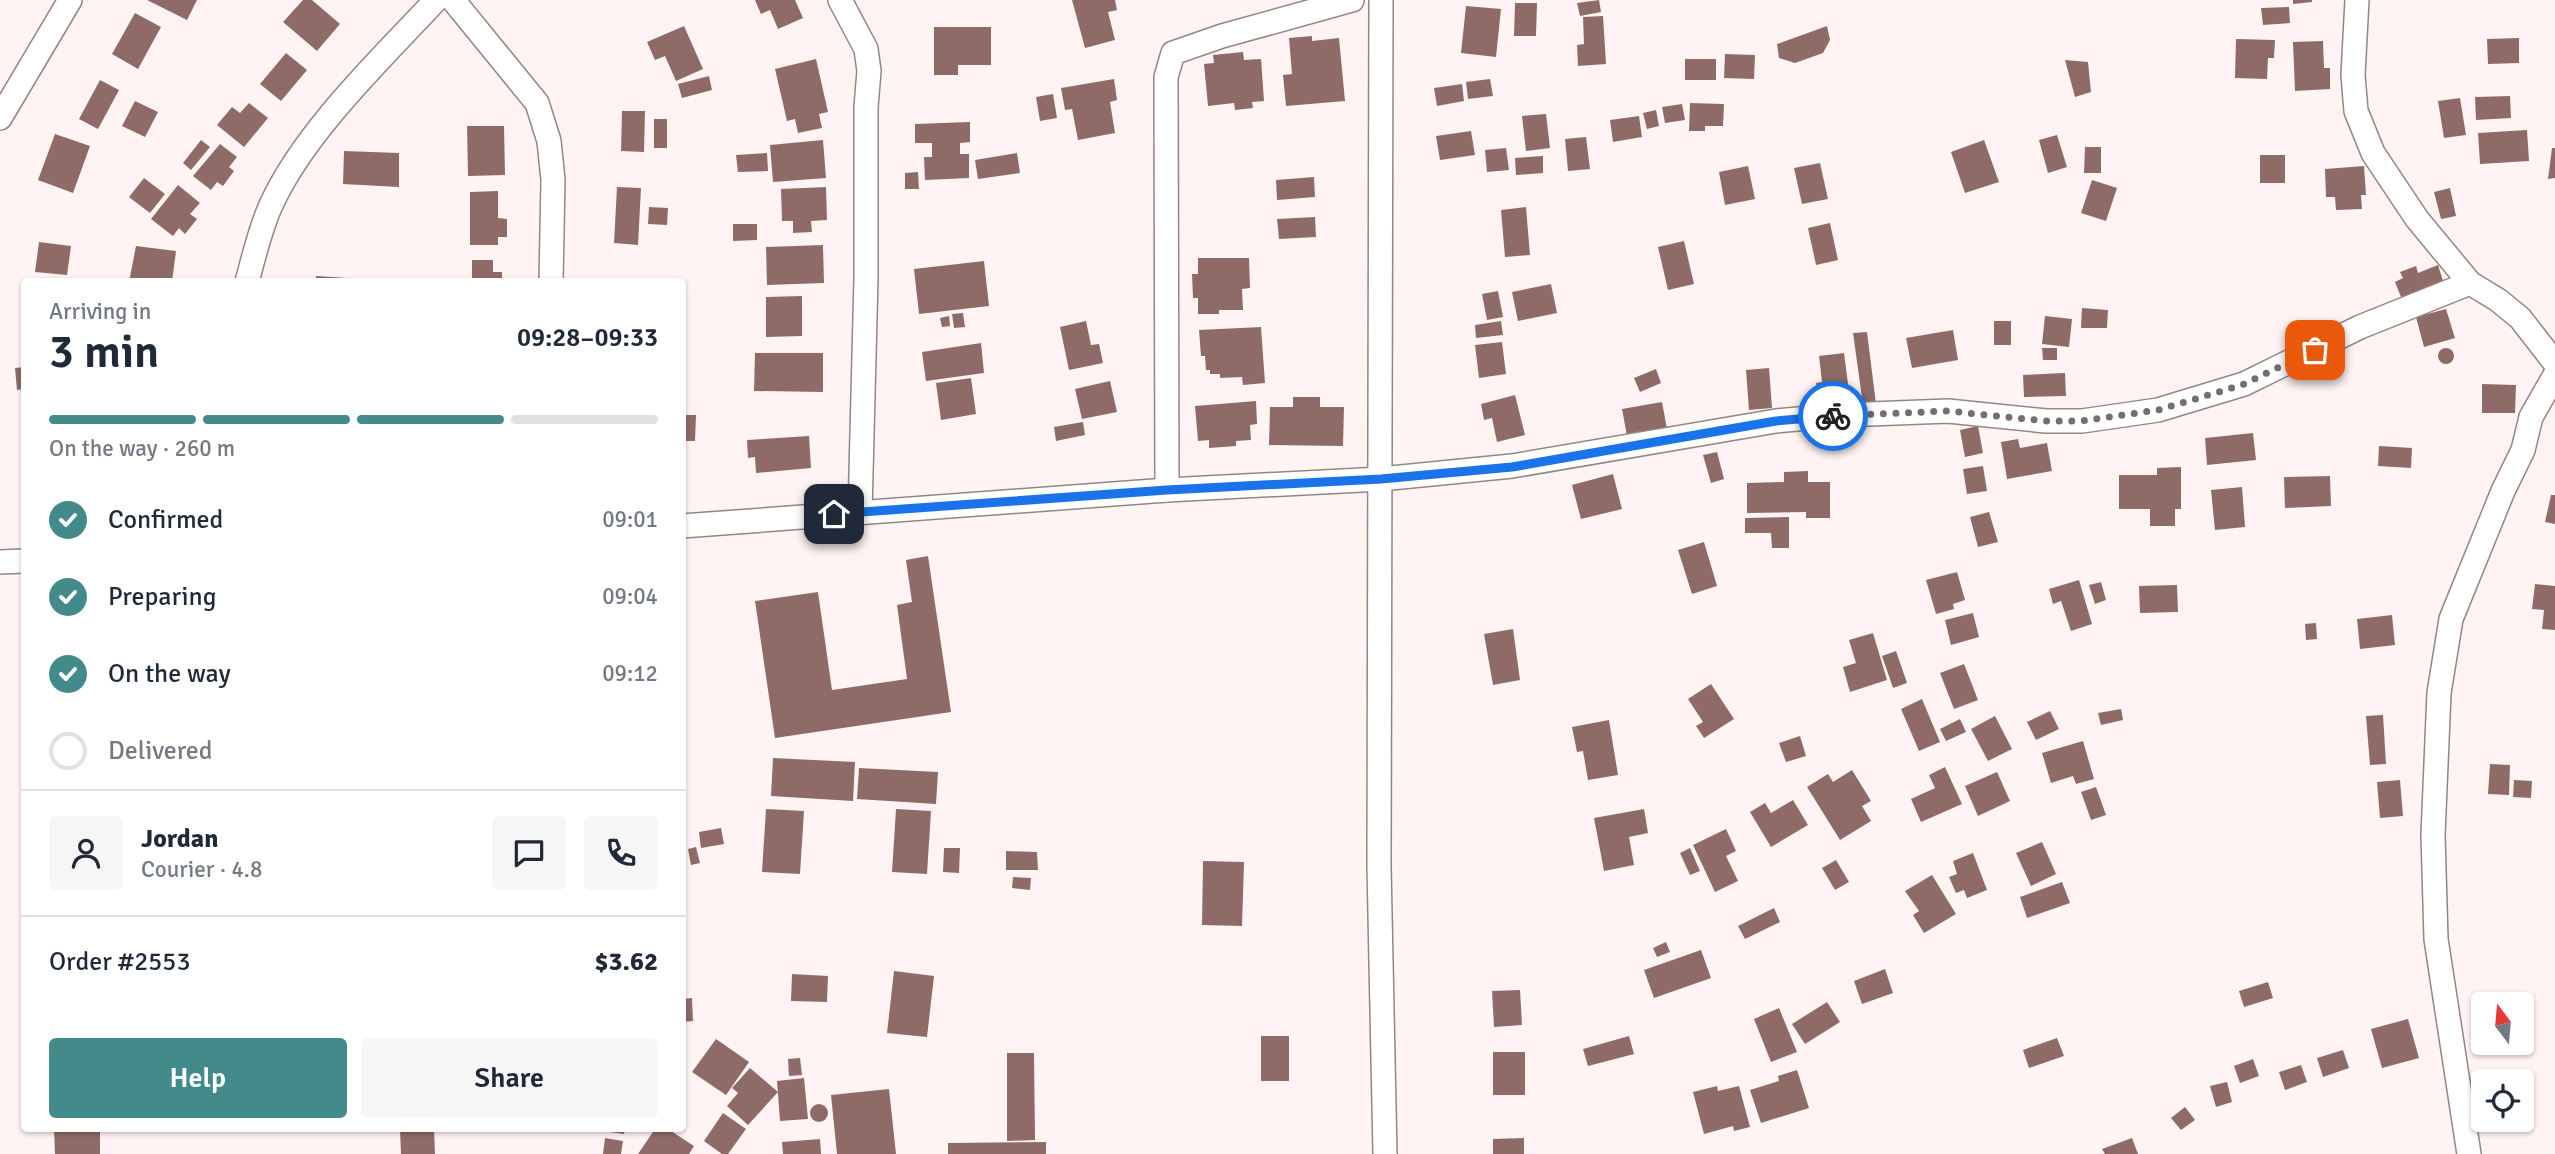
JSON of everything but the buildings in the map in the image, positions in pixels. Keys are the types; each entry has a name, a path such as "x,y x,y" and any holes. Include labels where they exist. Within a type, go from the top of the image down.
{"street":[{"path":"0,118 70,0"},
{"path":"248,278 271,204 306,146 369,71 436,0"},
{"path":"453,0 537,103 549,141 553,180 551,278"},
{"path":"840,0 866,49 869,71 866,107 866,278 860,512"},
{"path":"1167,490 1166,77 1173,54 1222,36 1352,0"},
{"path":"1381,0 1379,866 1385,1154"},
{"path":"2357,0 2353,75 2356,111 2373,153 2417,219 2470,283 2498,300 2520,318 2555,363"},
{"path":"686,526 1167,490 1381,479 1512,467 1790,420 1948,411 2046,421 2081,421 2158,410 2244,384 2360,327 2470,283"},
{"path":"2469,1154 2436,939 2434,835 2439,693 2451,619 2503,491 2523,450 2531,417 2555,375"},
{"path":"0,562 21,561"}],"way so far":[{"path":"1833,416 1948,411 2046,421 2081,421 2158,410 2222,391 2244,384 2315,350"}],"route":[{"path":"834,514 1167,490 1381,479 1512,467 1776,421 1833,416"}]}
